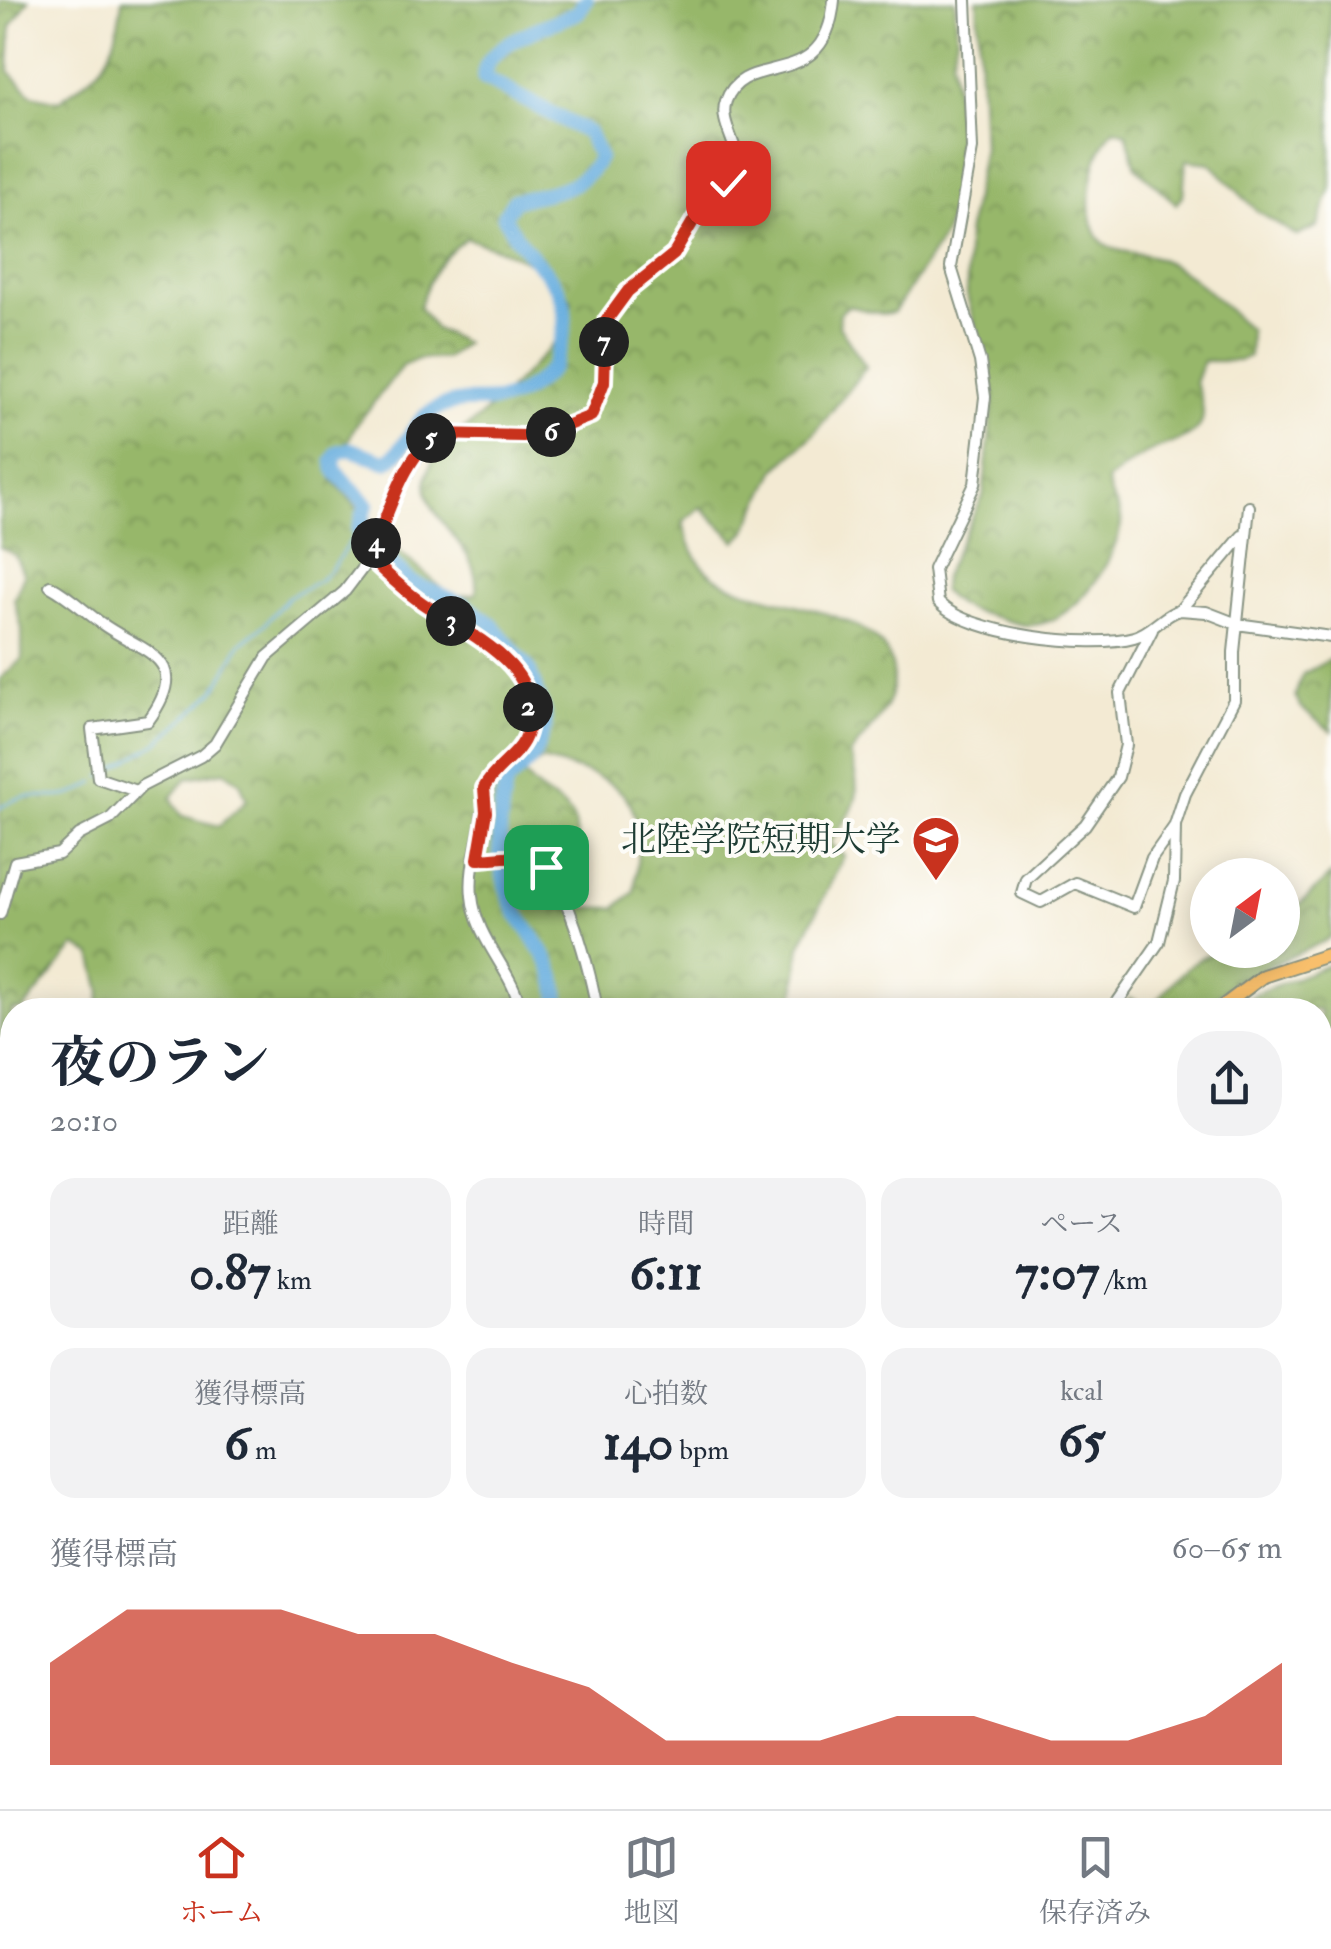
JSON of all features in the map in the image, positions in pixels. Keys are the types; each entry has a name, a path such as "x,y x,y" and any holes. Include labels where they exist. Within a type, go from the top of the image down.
{"main road":[{"path":"1234,998 1263,976 1331,954"}],"street":[{"path":"0,914 16,862 59,854 78,835 110,818 136,790 201,756 215,744 267,656 345,592 369,558 392,498 428,440 440,434 550,432 591,416 604,382 606,321 628,291 674,254 701,208 738,169 738,152 724,114 736,82 748,73 787,69 812,55 821,42 834,0"},
{"path":"966,0 972,149 952,268 980,361 985,398 975,484 934,569 935,596 952,613 1026,636 1108,640 1152,630 1180,610 1243,536"},
{"path":"1120,998 1159,942 1174,881 1175,825 1185,794 1234,700 1248,507"},
{"path":"369,558 422,604 491,645 505,658 526,694 527,735 484,788 483,858 472,887 475,914 515,998"},
{"path":"50,586 80,602 99,622 157,654 164,664 165,686 148,720 92,729 98,778 136,790"},
{"path":"1180,610 1206,612 1237,624 1331,637"},
{"path":"1152,630 1120,693 1126,744 1118,777 1084,824 1026,879 1022,893 1041,902 1075,882 1134,907 1152,858 1175,825"},
{"path":"483,858 537,859 558,887 586,962 594,998"}],"green space":[{"path":"0,0 29,0 11,26 9,71 32,95 59,101 105,60 116,35 122,0 955,0 957,37 952,60 960,131 951,215 943,237 894,312 882,314 848,306 839,314 839,326 866,367 813,435 776,469 745,533 736,541 701,507 683,522 693,551 712,575 735,587 858,627 880,643 892,666 887,704 850,754 857,793 830,843 844,856 800,946 794,998 100,998 92,955 75,946 33,998 0,998 0,679 22,659 22,629 14,599 24,575 15,555 0,547","holes":["466,238 511,254 551,277 572,301 563,331 549,349 482,415 441,448 430,466 427,492 432,506 470,560 475,576 476,594 452,597 390,544 332,479 354,428 402,366 418,359 446,358 465,343 435,329 419,307 427,286 449,252","541,760 596,776 626,798 638,834 634,892 615,908 554,907 521,894 517,875 530,858 576,852 577,834 569,812 523,773","224,771 240,782 247,800 219,826 182,816 171,798 187,778"]},
{"path":"977,0 1331,0 1331,187 1318,226 1297,236 1256,210 1210,163 1186,160 1183,195 1176,204 1136,167 1126,133 1115,129 1100,151 1090,198 1099,238 1117,250 1157,258 1194,280 1250,330 1249,356 1239,361 1203,361 1195,383 1202,402 1200,426 1192,434 1136,459 1107,481 1121,519 1110,556 1078,601 1049,621 1033,625 965,608 942,590 943,577 983,496 994,393 967,296 967,235 983,147"},
{"path":"1331,659 1331,731 1301,708 1295,696 1303,674"},
{"path":"1331,875 1331,936 1300,952 1300,904"},
{"path":"1331,964 1331,998 1249,998"},
{"path":"1190,965 1265,968 1234,982 1216,998 1160,998"}],"waterway":[{"path":"558,998 553,972 513,904 500,853 506,783 533,757 545,727 544,712 528,668 491,624 465,605 412,583 358,530 367,504 336,472 333,461 338,452 350,449 386,462 432,411 448,404 503,400 518,395 552,368 565,316 561,297 504,216 514,200 551,192 584,177 599,157 588,133 484,78 486,66 506,45 578,12 586,0"},
{"path":"101,777 157,743 202,703 215,690 240,644 264,625 288,597 319,581 358,530"},
{"path":"0,808 24,797 68,795 95,782"}],"place":[{"name":"北陸学院短期大学","path":"936,882"}],"route":[{"path":"546,867 537,859 521,856 478,859 486,812 484,788 527,735 529,713 520,680 491,645 422,604 369,558 392,498 428,440 440,434 508,436 550,432 591,416 604,382 606,321 628,291 674,254 701,208 728,183"}]}
